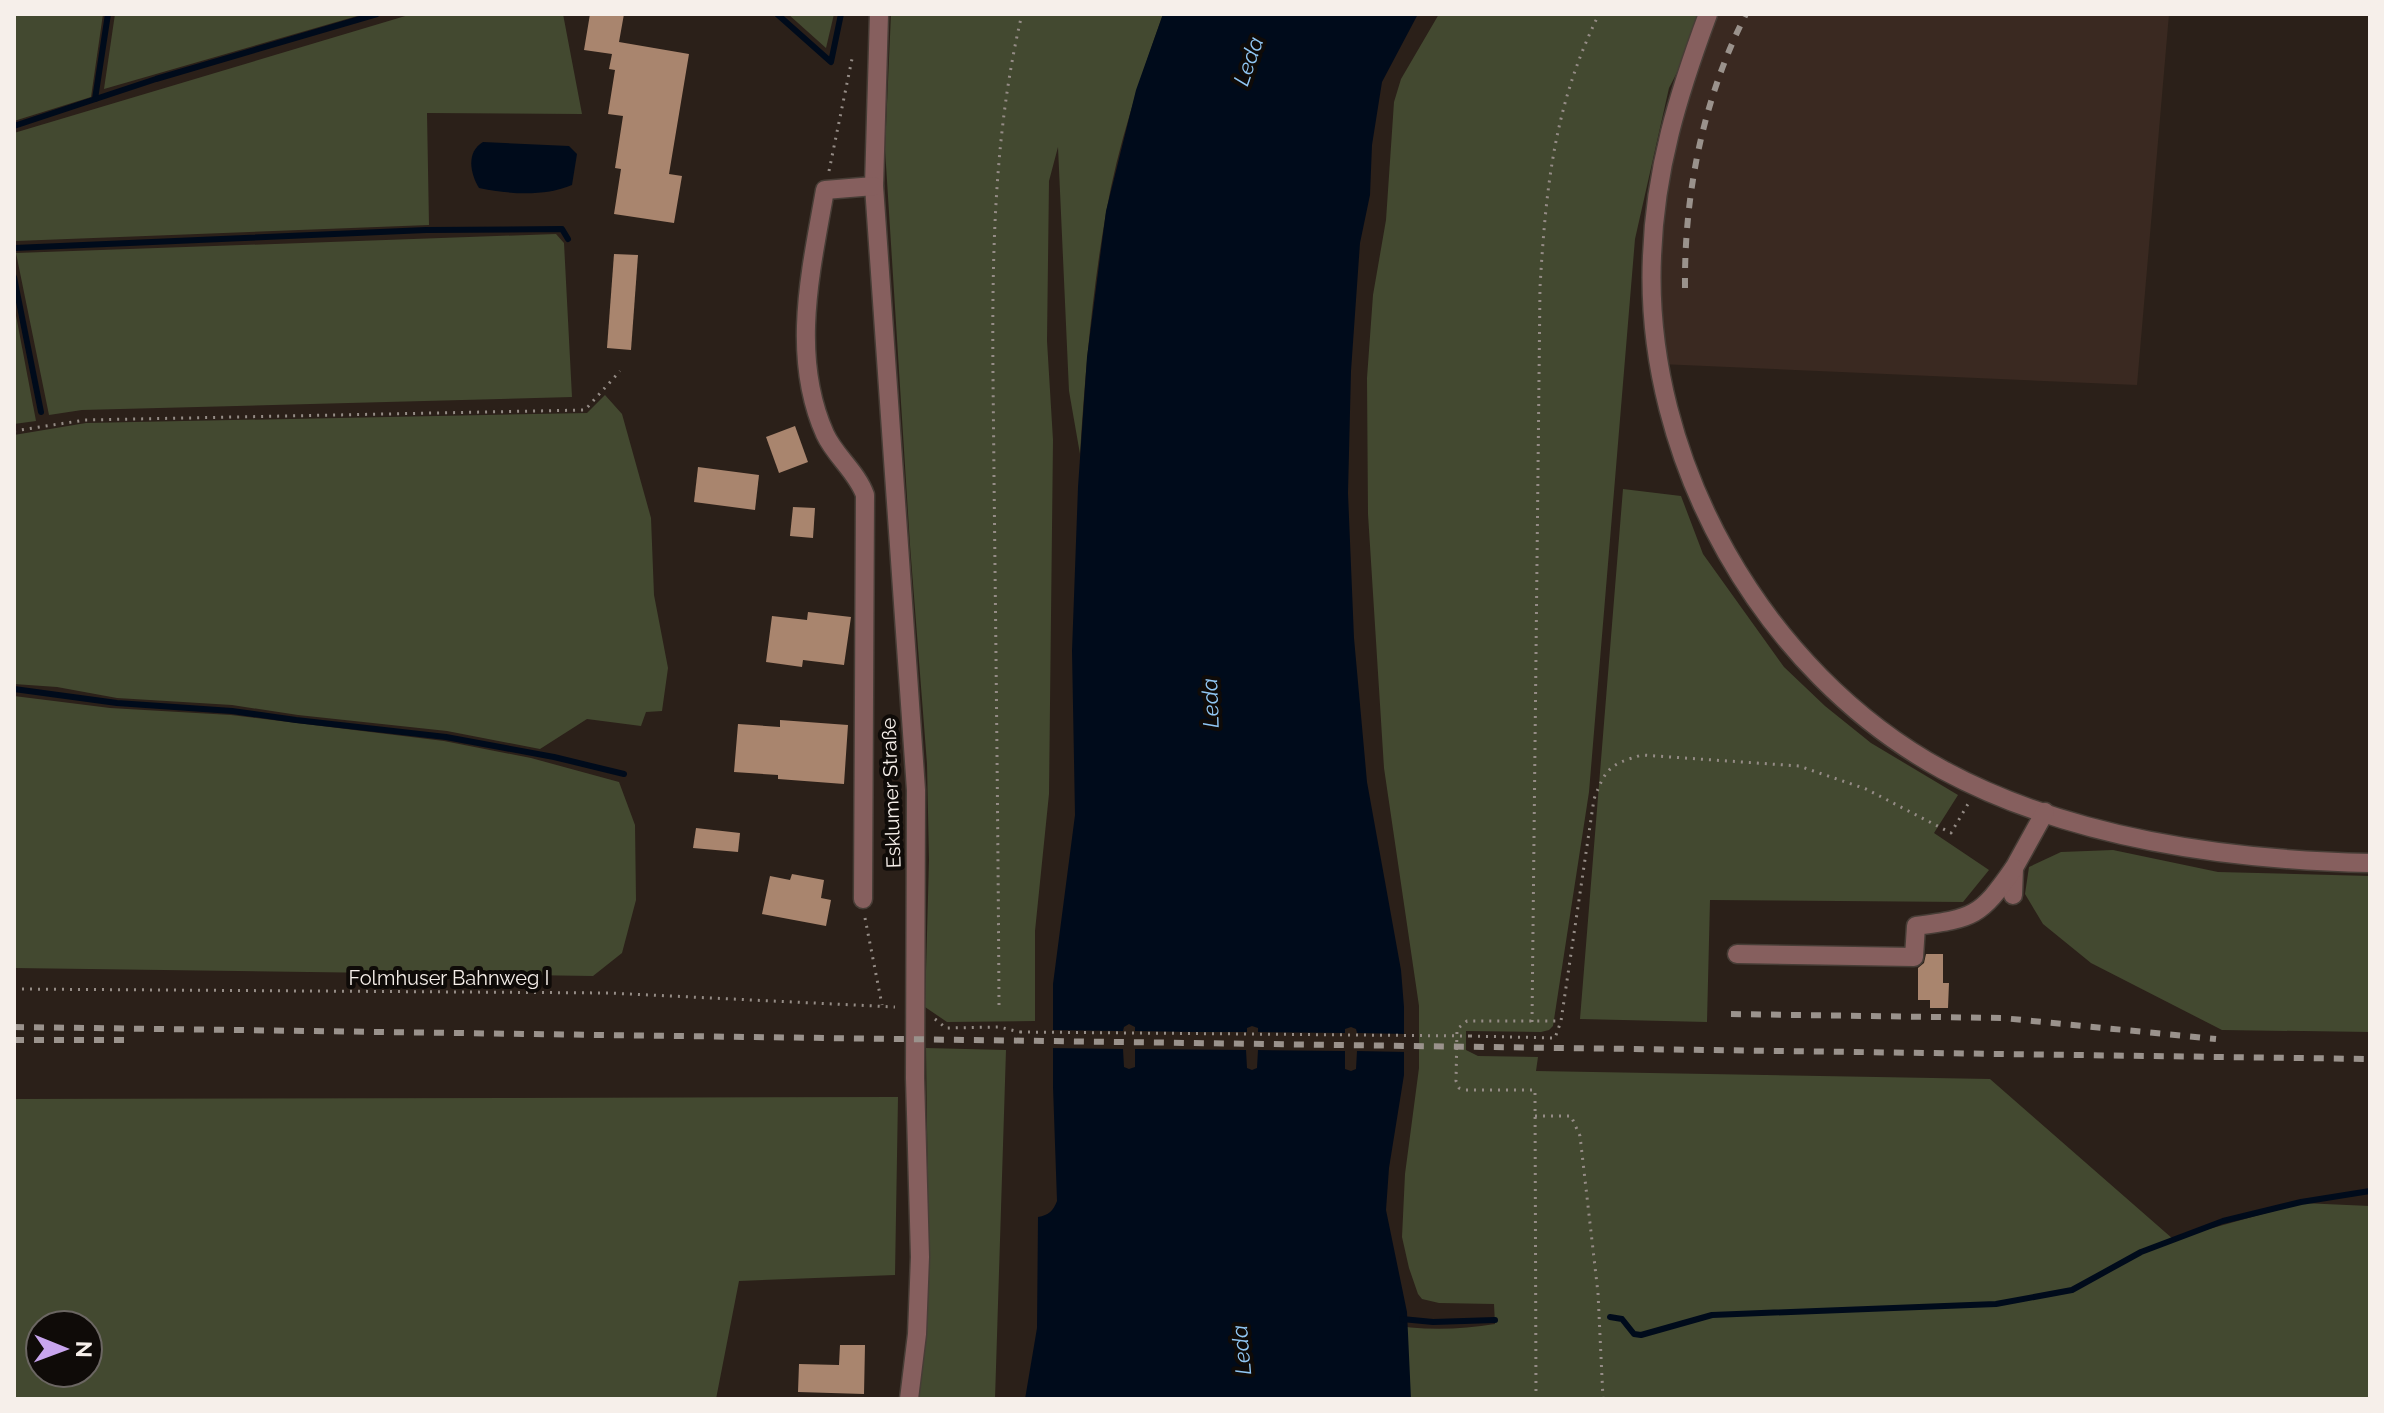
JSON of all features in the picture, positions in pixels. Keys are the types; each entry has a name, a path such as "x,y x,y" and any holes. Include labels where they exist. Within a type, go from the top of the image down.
{"street":[{"name":"Esklumer Straße","path":"879,14 874,186 916,790 915,1065 920,1257 917,1334 909,1399"},
{"path":"1708,14 1680,90 1665,147 1652,258 1653,311 1668,407 1690,478 1725,553 1760,605 1836,692 1880,730 1910,751 1979,788 2109,831 2189,847 2265,858 2370,863"},
{"path":"825,190 874,186"},
{"name":"Esklumer Straße","path":"825,190 808,297 806,352 816,412 826,436 839,458 861,484 865,495 863,899"},
{"path":"1737,954 1914,957 1916,926 1974,915 1991,901 2014,868 2045,812"},
{"path":"2013,895 2014,868"}],"path":[{"path":"999,1005 993,338 1003,131 1013,50 1022,14"},
{"path":"1532,1022 1540,287 1554,139 1567,90 1599,14"},
{"path":"825,190 853,54"},
{"path":"14,431 85,420 585,410 620,371"},
{"path":"946,1028 999,1027 1020,1032 1555,1038 1561,1021 1594,799 1604,773 1622,760 1642,755 1799,766 1866,789 1951,833 1979,788"},
{"name":"Folmhuser Bahnweg I","path":"14,989 609,993 882,1007 863,899"},
{"path":"1536,1399 1535,1090 1459,1088 1456,1081 1457,1029 1467,1021 1561,1021"},
{"path":"1535,1116 1571,1116 1580,1136 1598,1293 1603,1399"}],"shaded area":[{"path":"1708,14 2169,14 2137,385 1660,364 1656,206"}],"green space":[{"path":"14,14 103,14 91,97 14,121"},
{"path":"115,14 364,14 104,89"},
{"path":"412,14 563,14 582,114 427,113 429,225 16,241 14,133"},
{"path":"788,14 834,14 826,48"},
{"path":"891,14 1163,14 1130,112 1106,213 1090,334 1080,454 1069,391 1058,147 1049,181 1047,341 1053,440 1049,794 1035,931 1035,1021 947,1022 925,1007 929,860 927,764 885,149"},
{"path":"1439,14 1707,14 1669,88 1635,239 1589,792 1553,1026 1541,1032 1466,1031 1466,1050 1478,1056 1538,1057 1536,1071 1990,1079 2173,1239 2302,1203 2370,1206 2370,1399 1382,1399 1383,1323 1439,1329 1495,1324 1494,1304 1439,1303 1422,1299 1409,1268 1402,1237 1405,1174 1419,1068 1419,1006 1384,768 1368,514 1367,378 1373,295 1386,220 1394,102 1401,79"},
{"path":"556,234 564,243 572,397 82,410 49,415 16,253"},
{"path":"14,305 36,421 14,424"},
{"path":"605,395 622,414 651,518 654,595 668,668 662,711 646,712 641,726 587,719 540,749 447,731 232,705 117,698 57,687 14,684 14,435 86,423 587,413"},
{"path":"1623,489 1681,496 1703,554 1784,667 1871,743 1958,795 1934,833 1989,870 1963,902 1710,900 1707,1022 1580,1019"},
{"path":"14,696 110,708 231,715 444,741 531,758 619,782 635,825 636,900 622,953 593,976 14,968"},
{"path":"2113,850 2218,872 2370,876 2370,1032 2222,1030 2091,963 2043,924 2025,894 2029,867 2061,852"},
{"path":"926,1048 1006,1050 995,1399 917,1399 929,1281"},
{"path":"898,1097 895,1275 739,1281 716,1399 14,1399 14,1099"}],"water":[{"name":"Leda","path":"1163,14 1418,14 1382,82 1372,145 1370,195 1360,243 1351,371 1348,493 1354,638 1367,782 1401,970 1404,1007 1404,1075 1389,1168 1386,1210 1407,1312 1411,1399 1025,1399 1037,1328 1038,1217 1050,1212 1057,1201 1053,984 1075,815 1072,651 1087,357 1106,211 1136,90"},
{"path":"483,142 569,146 577,154 572,185 526,193 479,188 471,163 474,151"}],"pier":[{"path":"1129,1024 1135,1027 1135,1031 1192,1032 1247,1032 1247,1028 1252,1026 1258,1028 1258,1032 1345,1033 1345,1029 1351,1027 1357,1033 1408,1034 1408,1052 1357,1051 1356,1069 1351,1071 1345,1069 1345,1051 1258,1050 1257,1068 1252,1070 1247,1068 1246,1050 1135,1049 1135,1067 1129,1069 1124,1067 1123,1049 1049,1048 1051,1030 1123,1031"}],"building":[{"path":"590,14 624,14 619,42 689,54 669,174 682,176 674,223 614,214 621,169 615,168 623,116 608,114 615,70 609,69 612,54 584,50"},
{"path":"614,254 638,255 631,350 607,348"},
{"path":"795,426 808,462 779,473 766,437"},
{"path":"698,467 759,475 755,510 694,502"},
{"path":"793,507 815,508 813,538 790,536"},
{"path":"808,612 851,617 844,665 803,660 802,667 766,662 772,616 807,620"},
{"path":"780,720 848,725 844,784 734,772 738,724 780,727"},
{"path":"696,828 740,833 738,852 693,848"},
{"path":"792,874 824,880 821,898 831,900 826,926 762,914 770,876 790,880"},
{"path":"1926,954 1943,954 1943,983 1949,983 1948,1008 1930,1008 1930,1000 1918,1000 1918,968 1924,963"},
{"path":"840,1345 865,1345 864,1394 798,1392 799,1364 839,1365"}],"waterway":[{"path":"95,99 108,14"},
{"path":"14,126 156,79 377,14"},
{"path":"777,14 831,62 841,14"},
{"path":"14,248 426,230 562,229 568,239"},
{"path":"14,277 41,412"},
{"path":"14,689 117,703 232,711 446,737 624,774"},
{"path":"1610,1317 1622,1319 1634,1334 1641,1335 1712,1315 1996,1304 2072,1290 2141,1252 2223,1221 2301,1202 2370,1191"},
{"path":"1402,1319 1433,1322 1495,1320"}],"railway":[{"path":"1685,288 1688,217 1699,148 1718,79 1746,14"},
{"path":"1731,1014 2002,1018 2216,1039"},
{"path":"14,1027 2370,1059"},
{"path":"14,1040 133,1040"}]}
